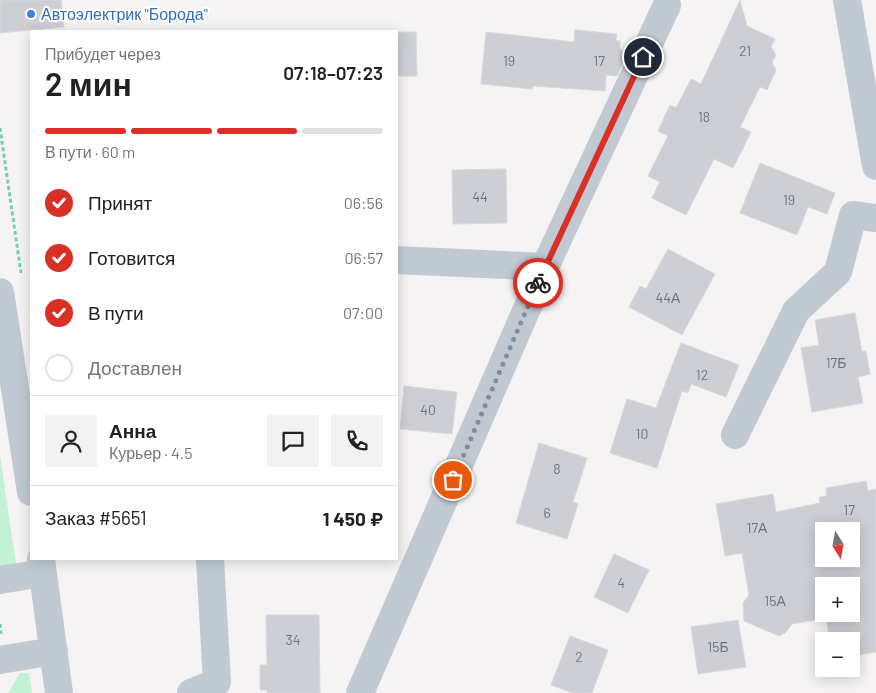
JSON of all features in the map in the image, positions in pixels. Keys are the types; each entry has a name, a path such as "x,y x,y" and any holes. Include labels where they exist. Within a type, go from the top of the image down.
{"street":[{"path":"847,0 876,166"},
{"path":"360,693 545,267 667,5"},
{"path":"735,435 796,311 838,272 853,215 876,218"},
{"path":"398,260 545,267"},
{"path":"6,295 10,412 30,488"},
{"path":"191,693 217,682 210,560"},
{"path":"0,580 42,566 59,693"},
{"path":"0,660 54,651"}],"path":[{"path":"0,128 6,295"}],"green space":[{"path":"0,456 18,577 0,580"},
{"path":"20,673 29,673 32,693 8,693"}],"building":[{"name":"Автоэлектрик \"Борода\"","path":"0,0 61,0 64,27 0,33"},
{"path":"740,0 747,26 775,39 771,47 776,55 772,62 776,70 767,90 760,87 740,127 751,132 733,168 714,159 686,215 652,198 660,182 648,176 668,136 658,131 670,105 676,108 691,79 701,84"},
{"path":"575,30 617,34 616,41 620,41 620,49 625,53 625,58 617,76 606,75 605,91 533,86 532,89 481,84 486,32 574,42"},
{"path":"398,32 416,32 417,76 398,76"},
{"path":"760,163 835,193 827,214 808,207 797,235 740,213"},
{"path":"506,169 507,223 453,224 452,170"},
{"path":"668,249 715,274 682,335 629,307 640,286 646,289"},
{"path":"855,313 862,352 866,351 870,374 858,377 863,403 812,412 801,348 819,345 815,320"},
{"path":"681,343 739,365 726,397 691,384 688,393 682,391 657,468 610,453 627,399 656,408"},
{"path":"404,386 457,392 452,434 400,429"},
{"path":"539,443 587,458 573,502 578,504 567,539 516,523"},
{"path":"866,481 868,491 876,489 876,652 860,655 860,632 828,632 827,622 860,622 860,577 815,577 815,620 792,624 785,633 779,636 744,621 743,603 749,595 742,553 725,556 716,504 773,494 776,512 820,503 819,497 827,496 826,488"},
{"path":"614,554 649,570 628,613 594,597"},
{"path":"266,615 319,615 320,693 267,693 267,690 260,690 260,665 267,665"},
{"path":"738,620 746,667 698,674 691,627"},
{"path":"570,636 608,650 592,693 573,693 551,685"}],"way so far":[{"path":"453,480 538,283"}],"place":[{"name":"Автоэлектрик \"Борода\"","path":"31,14"}],"route":[{"path":"538,283 643,57"}]}
